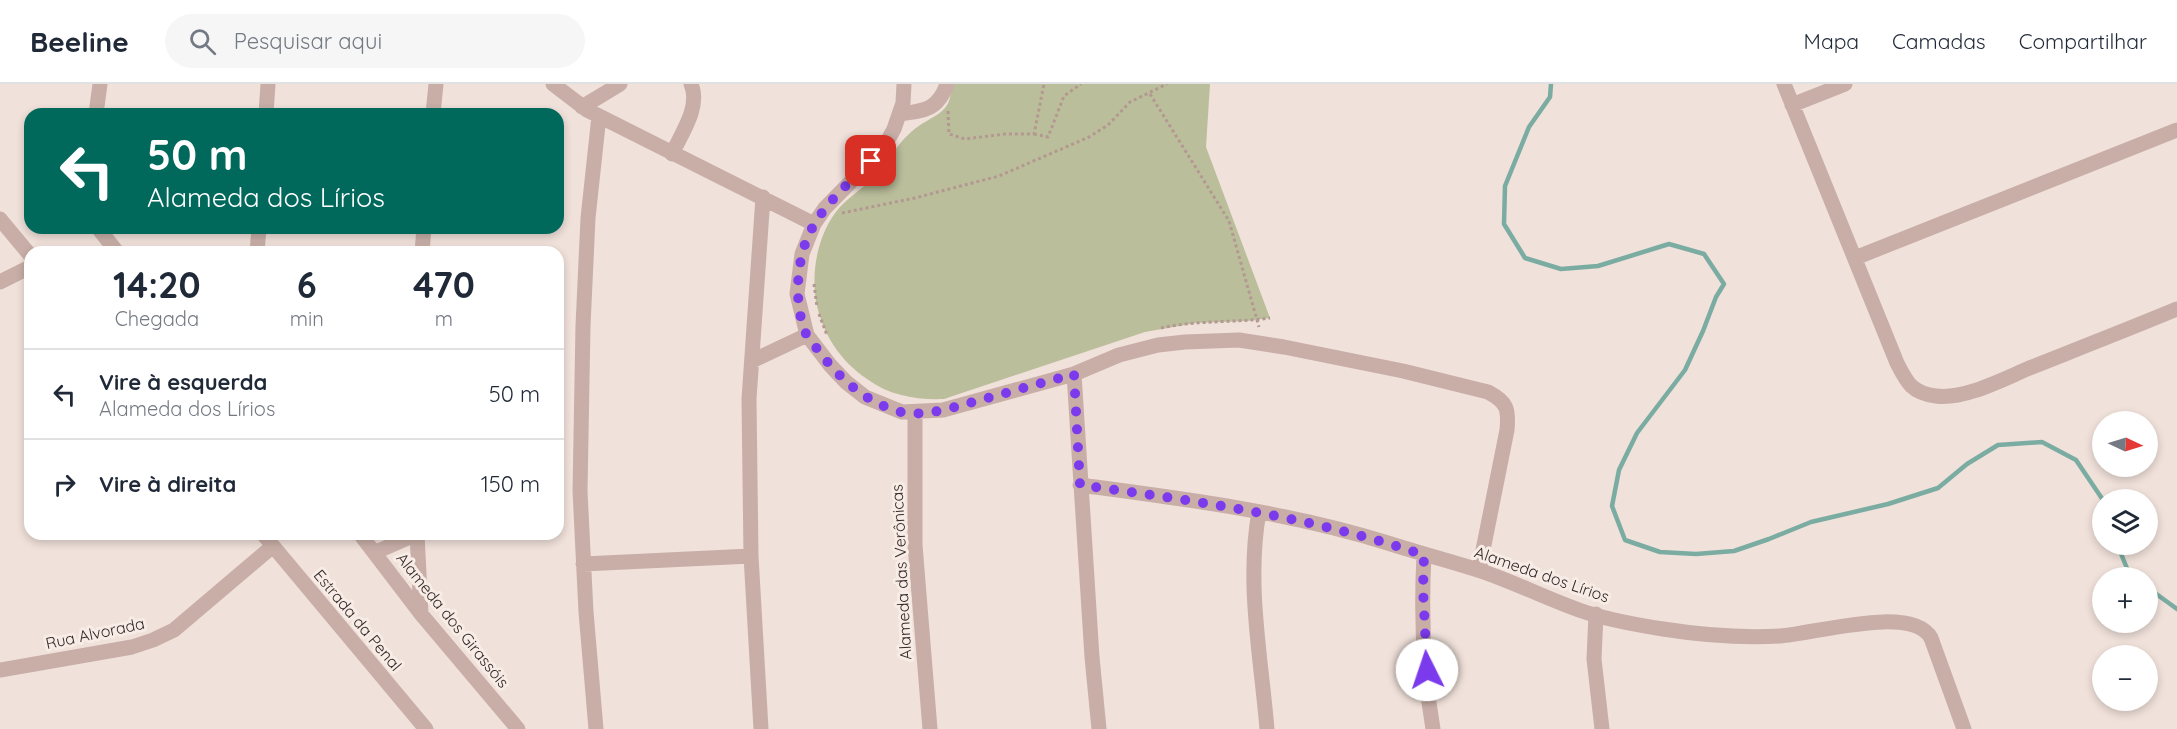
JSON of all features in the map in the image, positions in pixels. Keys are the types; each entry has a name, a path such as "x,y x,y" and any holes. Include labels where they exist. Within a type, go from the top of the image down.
{"street":[{"path":"97,108 100,84"},
{"path":"266,108 268,84"},
{"path":"434,108 436,84"},
{"path":"553,84 582,107 814,224"},
{"path":"582,107 620,84"},
{"path":"672,154 693,108 694,91 691,84"},
{"path":"904,84 903,103 894,129 883,149 825,208 814,224 802,254 797,294 807,335 846,382 866,397 902,412 915,413 964,405 1074,374 1119,355 1158,345 1239,340 1403,371 1488,392 1501,399 1507,408 1507,430 1479,570"},
{"path":"899,114 930,109 939,100 947,84"},
{"path":"1784,84 1897,363 1909,386 1934,396 1950,397 1988,385 2177,309"},
{"path":"1792,105 1845,84"},
{"path":"596,729 583,564 580,491 583,326 588,218 599,116"},
{"path":"1855,258 2177,130"},
{"path":"761,729 751,556 749,399 763,197"},
{"path":"0,219 24,248"},
{"path":"103,234 112,246"},
{"path":"0,282 24,270"},
{"path":"752,361 807,335"},
{"path":"1074,374 1080,485 1099,729"},
{"name":"Alameda das Verônicas","path":"915,413 915,545 930,729"},
{"name":"Alameda dos Lírios","path":"1080,485 1198,501 1304,520 1479,570 1581,611 1662,629 1724,636 1781,636 1869,623 1911,623 1928,631 1964,729"},
{"path":"1259,512 1253,542 1254,584 1268,729"},
{"name":"Rua Alvorada","path":"0,670 132,647 174,630 268,540"},
{"name":"Estrada da Penal","path":"268,540 426,729"},
{"name":"Alameda dos Girassóis","path":"365,540 421,614 518,729"},
{"path":"376,552 403,540"},
{"path":"417,540 421,614"},
{"path":"1424,555 1424,630 1433,729"},
{"path":"583,564 751,556"},
{"path":"1596,614 1594,659 1602,729"}],"path":[{"path":"1034,134 1044,84"},
{"path":"944,110 949,105 949,134 965,139 1005,134 1034,134 1048,137 1064,96 1081,84"},
{"path":"840,206 836,213 915,198 999,176 1089,137 1108,125 1130,102 1167,84"},
{"path":"1150,93 1229,221 1264,344"},
{"path":"814,279 818,310 829,340"},
{"path":"1154,330 1196,323 1270,318"}],"green space":[{"path":"951,84 1210,84 1206,147 1270,318 1196,323 1145,332 944,399 924,399 894,393 876,385 857,372 834,345 819,313 815,277 821,240 832,217 840,207 877,174 908,135 944,110 951,95"}],"waterway":[{"path":"1551,84 1550,97 1529,127 1505,186 1504,224 1525,258 1561,269 1598,266 1669,244 1704,254 1724,284 1716,297 1685,370 1637,433 1619,470 1612,506 1625,540 1660,552 1696,554 1734,551 1811,522 1888,504 1938,488 1967,464 1998,445 2042,442 2076,460 2096,489"},
{"path":"2122,555 2126,567"},
{"path":"2158,595 2177,609"}],"route":[{"path":"871,161 825,208 814,224 802,254 797,294 807,335 846,382 866,397 888,407 902,412 915,413 975,403 1074,374 1080,485 1198,501 1304,520 1390,543 1424,555 1424,630 1427,670"}]}
